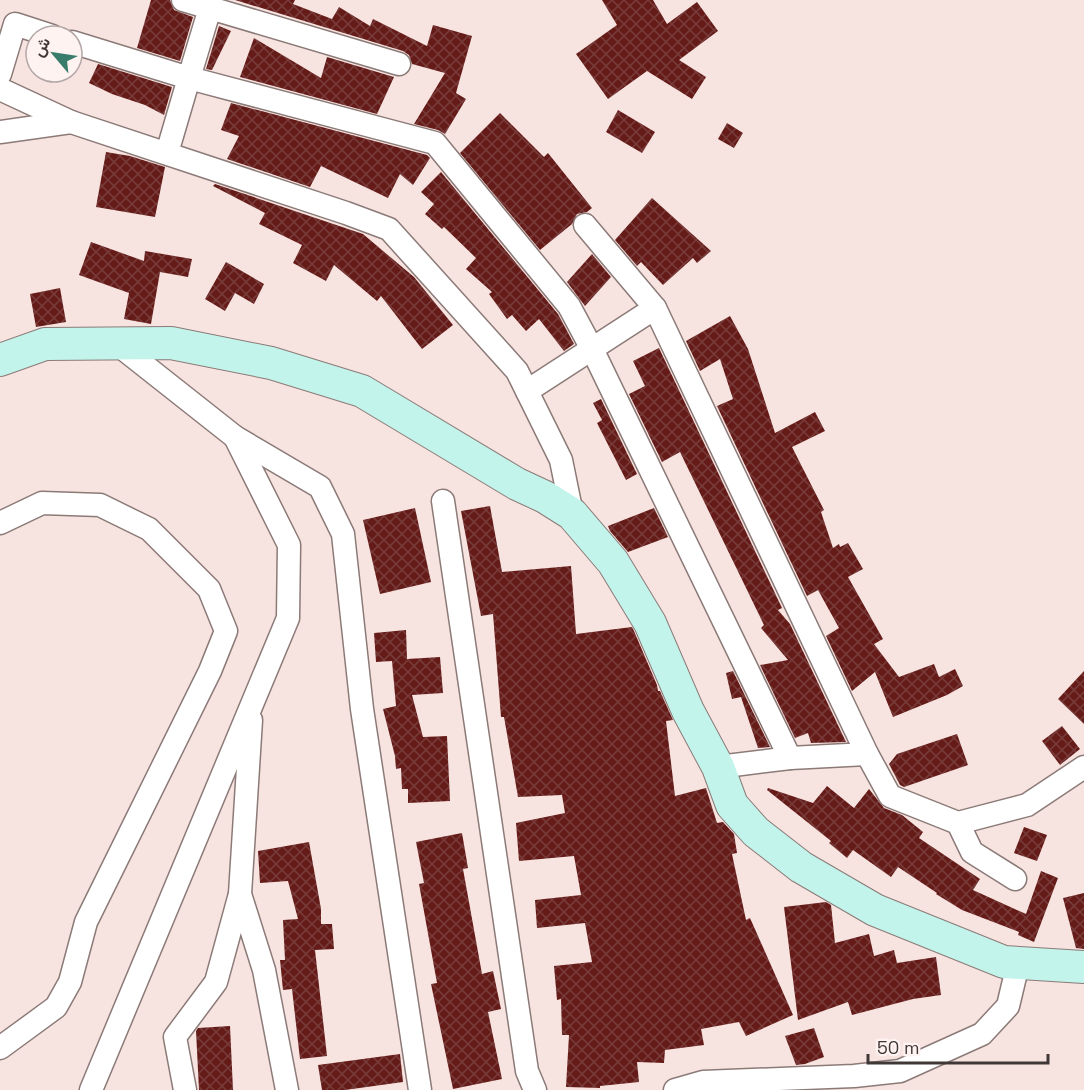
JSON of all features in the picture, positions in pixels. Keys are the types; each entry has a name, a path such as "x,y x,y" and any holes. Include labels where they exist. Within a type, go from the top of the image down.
{"street":[{"path":"183,0 399,64"},
{"path":"167,153 210,8"},
{"path":"0,74 15,24 24,27"},
{"path":"84,46 189,78 435,143 569,306 790,758"},
{"path":"0,89 71,122 389,229 517,371 561,460 572,514"},
{"path":"0,132 71,122"},
{"path":"585,225 655,308 867,754 890,796 958,824 1027,806 1084,767"},
{"path":"527,391 655,308"},
{"path":"116,343 235,437 320,487 343,534 362,709 420,1090"},
{"path":"0,360 45,344 171,343 271,363 362,391 517,484 545,497 572,514 613,562 650,623 688,711 718,767 732,805 756,832 801,867 875,910 1004,962 1084,967"},
{"path":"92,1090 288,618 289,545 235,437"},
{"path":"443,501 527,1071 535,1090"},
{"path":"0,523 42,503 99,505 140,524 149,529 209,589 226,631 210,671 86,922 70,982 56,1007 0,1048"},
{"path":"185,1090 175,1038 216,982 240,894 252,701"},
{"path":"718,767 790,758 867,754"},
{"path":"958,824 972,852 1015,879"},
{"path":"240,894 264,970 287,1090"},
{"path":"675,1090 703,1082 854,1076 900,1071 982,1034 1008,1006 1018,964"}],"building":[{"path":"151,0 170,0 174,10 193,17 180,61 137,48"},
{"path":"235,0 295,0 293,4 332,19 339,7 370,26 373,19 427,46 433,25 472,36 456,93 466,99 445,134 414,124 445,73 412,64 409,55 403,51"},
{"path":"602,0 653,0 667,24 697,2 718,31 679,60 706,77 692,99 647,71 608,99 576,54 617,25"},
{"path":"219,26 231,31 212,70 206,69"},
{"path":"254,38 321,78 327,57 394,77 377,114 240,77"},
{"path":"98,64 172,87 164,115 89,83"},
{"path":"231,103 427,155 430,158 413,185 400,174 388,198 321,166 310,187 227,159 239,136 221,130"},
{"path":"618,110 655,132 642,153 606,132"},
{"path":"500,113 544,157 548,153 592,208 587,212 577,214 572,224 540,250 460,153"},
{"path":"727,123 743,133 734,148 718,139"},
{"path":"106,152 130,156 165,167 155,217 96,207"},
{"path":"441,172 558,314 574,344 564,351 539,319 526,331 512,315 507,319 489,294 492,292 466,269 476,258 444,227 442,229 425,214 434,204 421,192"},
{"path":"215,184 363,234 414,277 453,325 422,349 381,296 377,301 334,265 326,281 293,263 302,245 259,224 265,213 213,186"},
{"path":"652,198 711,251 697,263 693,258 663,285 641,262 637,266 615,240"},
{"path":"91,242 144,261 145,251 192,259 188,277 160,272 151,324 124,319 129,293 79,275"},
{"path":"592,254 611,277 585,306 567,282"},
{"path":"226,262 264,284 254,304 235,293 225,311 205,299"},
{"path":"60,288 66,322 36,327 30,294"},
{"path":"730,316 748,349 775,433 815,412 825,431 792,447 824,510 821,512 833,548 839,544 840,547 848,543 863,569 848,577 883,639 874,644 899,677 934,664 939,677 955,669 963,686 893,717 875,672 852,691 826,636 839,628 818,590 807,596 717,406 733,399 720,359 700,371 686,341"},
{"path":"659,348 782,608 778,610 790,624 846,742 811,743 808,733 795,738 760,665 788,660 761,628 764,625 680,452 662,462 629,394 645,386 633,361"},
{"path":"601,399 637,474 626,480 597,423 602,420 593,403"},
{"path":"490,506 502,572 571,566 576,634 632,627 658,691 673,720 666,721 675,796 706,788 717,823 723,822 734,834 737,853 732,854 746,920 750,918 793,1015 746,1036 739,1022 701,1029 704,1045 665,1050 664,1063 637,1062 639,1082 600,1086 600,1088 566,1087 569,1035 562,1035 561,999 557,1000 554,966 592,962 585,923 537,928 535,900 581,895 574,856 519,861 516,823 565,813 562,795 518,797 504,717 501,717 493,614 481,616 461,511"},
{"path":"415,508 431,582 380,594 363,520"},
{"path":"654,508 668,537 628,552 608,526"},
{"path":"406,630 407,659 440,657 443,693 412,695 423,737 447,736 450,801 408,803 408,789 402,789 401,768 396,769 383,709 396,706 392,661 376,662 374,633"},
{"path":"733,671 770,747 758,748 741,697 732,699 726,673"},
{"path":"1084,671 1084,724 1058,699"},
{"path":"1062,726 1080,749 1060,765 1042,741"},
{"path":"957,734 968,765 904,787 900,785 889,764 897,754"},
{"path":"827,786 854,808 869,789 884,808 902,815 923,832 919,838 980,879 973,890 1026,914 1041,871 1058,878 1034,942 1018,935 1019,932 962,910 898,867 891,877 853,850 847,858 829,843 831,841 767,790 768,788 813,803"},
{"path":"1024,827 1047,835 1037,861 1014,853"},
{"path":"462,833 468,868 463,869 482,974 493,971 501,1009 488,1012 502,1079 453,1089 431,984 437,983 419,884 424,883 416,842"},
{"path":"309,842 321,909 321,924 332,924 334,949 315,950 327,1056 300,1059 292,989 283,990 280,960 285,960 283,920 298,919 288,881 260,883 258,851"},
{"path":"1084,893 1084,949 1076,948 1063,898"},
{"path":"826,902 831,905 835,943 869,934 874,956 894,950 897,963 936,957 941,995 913,999 852,1015 848,1002 798,1020 784,907"},
{"path":"230,1026 233,1090 199,1090 196,1031 198,1028"},
{"path":"814,1028 824,1057 796,1065 785,1036"},
{"path":"400,1054 403,1082 345,1090 322,1090 318,1065"}]}
